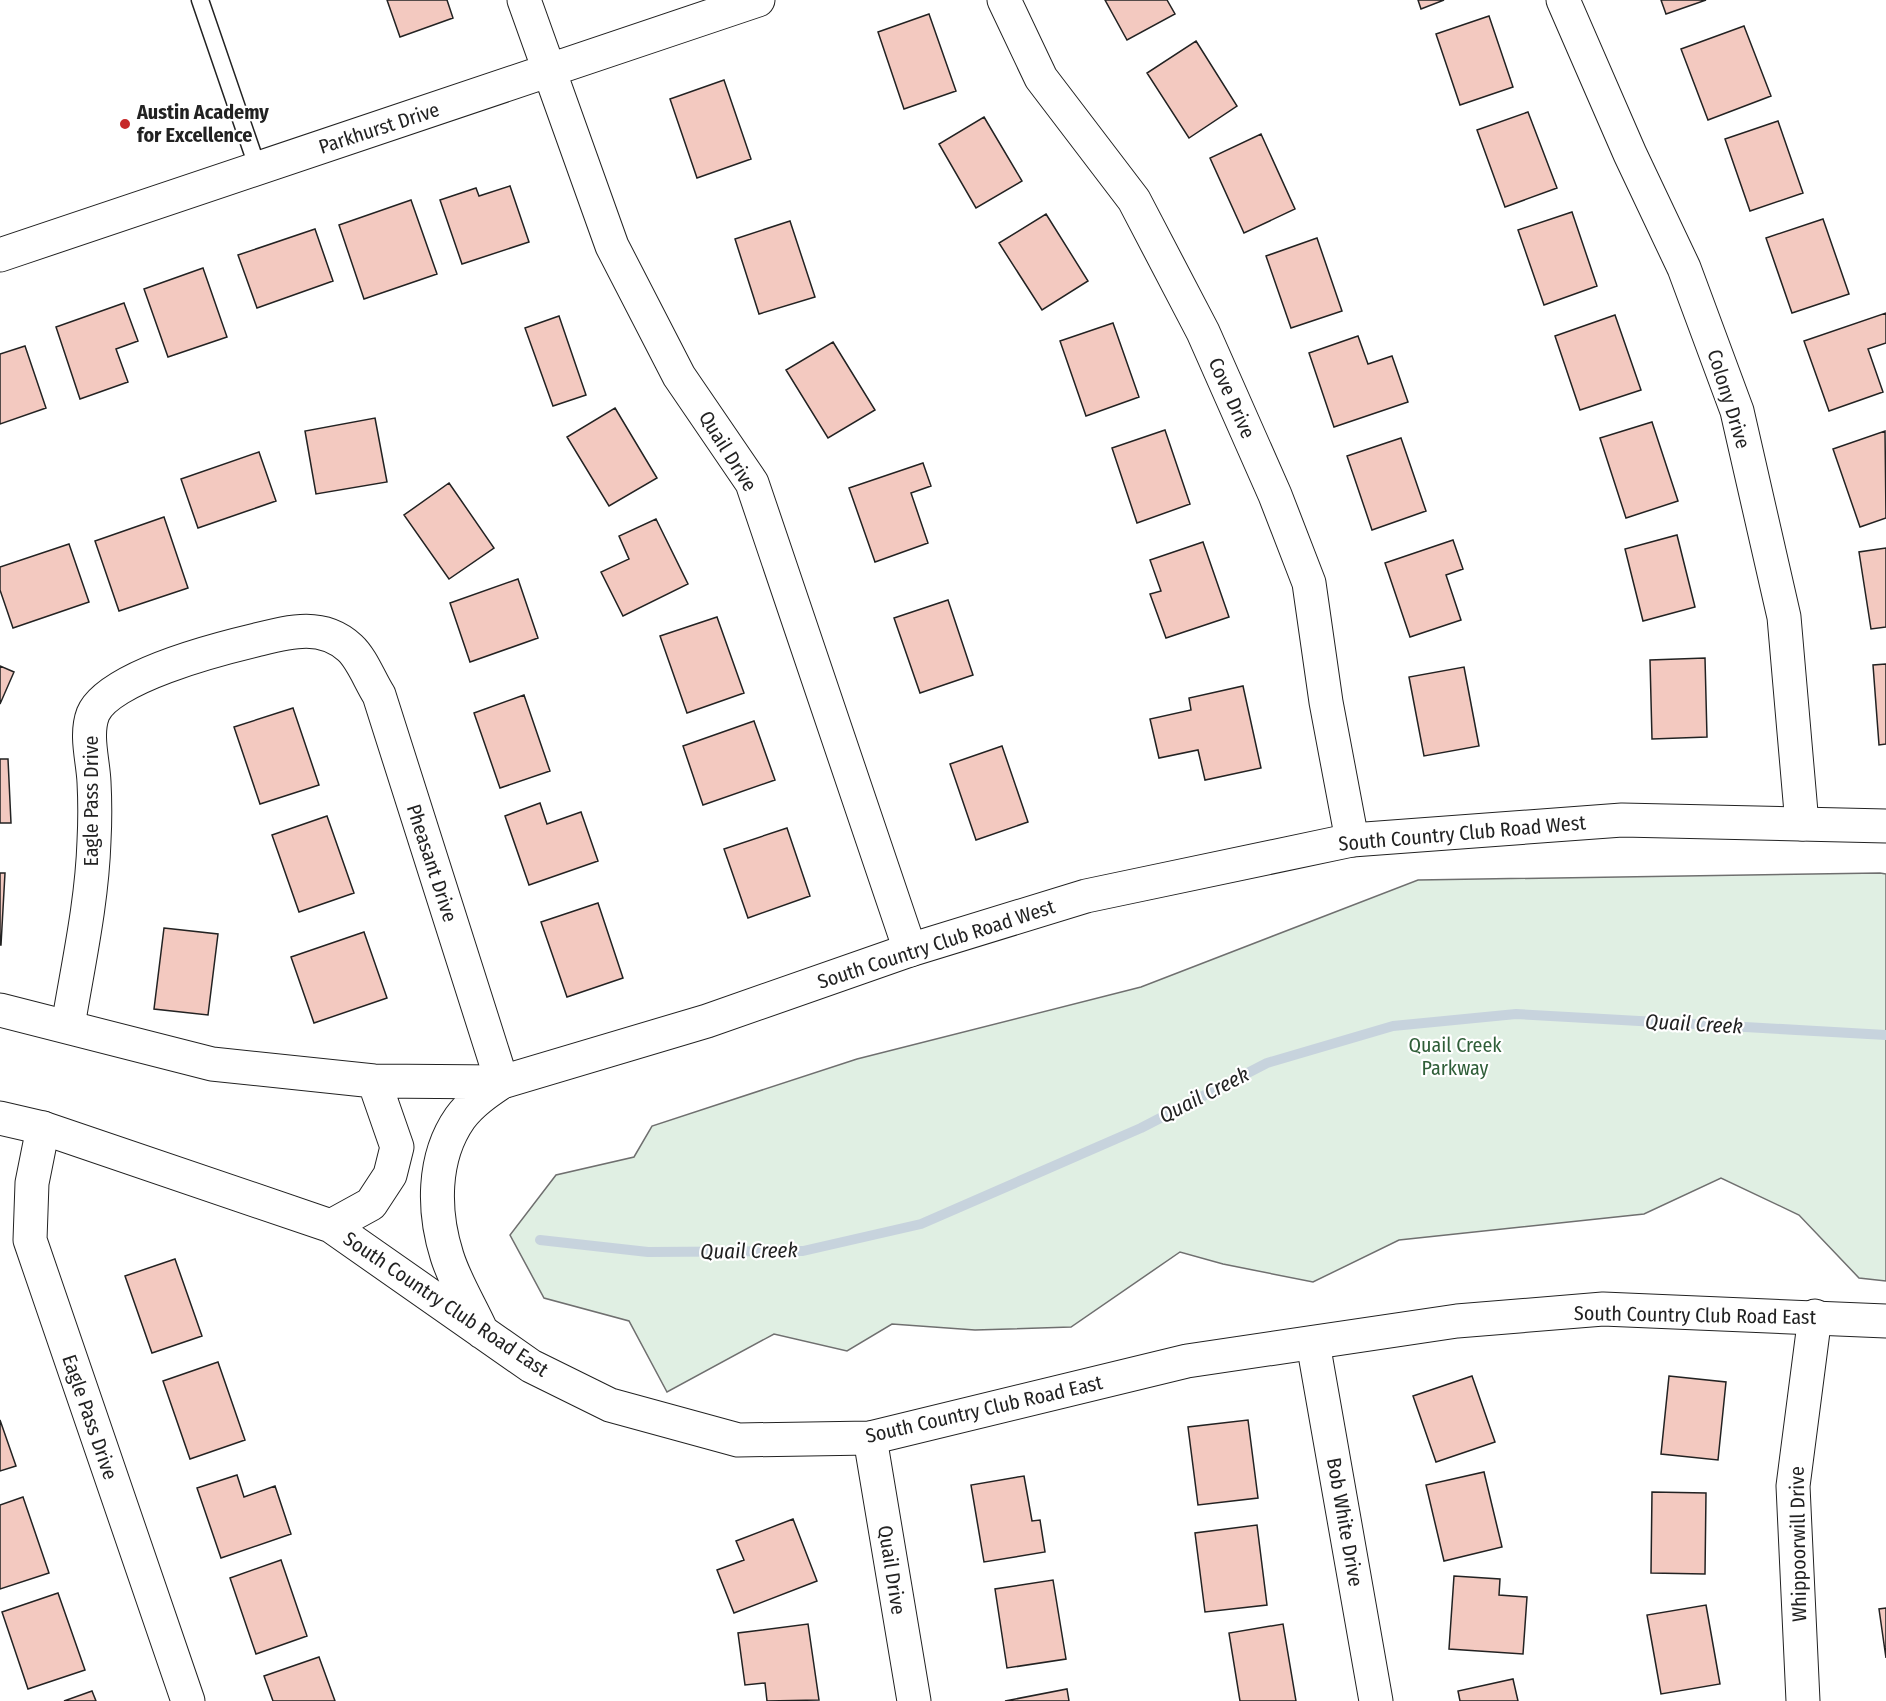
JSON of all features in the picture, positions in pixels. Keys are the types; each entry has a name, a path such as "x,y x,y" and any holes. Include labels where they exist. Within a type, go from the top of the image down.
{"street":[{"name":"Quail Drive","path":"524,0 612,246 679,376 752,483 910,950"},
{"name":"Parkhurst Drive","path":"0,255 758,0"},
{"name":"Cove Drive","path":"1004,0 1041,78 1134,200 1203,332 1275,495 1309,583 1326,702 1352,840"},
{"name":"Colony Drive","path":"1563,0 1684,268 1737,411 1784,616 1802,824"},
{"name":"Eagle Pass Drive","path":"68,1026 89,899 94,842 94,780 89,739 93,713 113,692 138,677 224,648 311,630 328,634 351,648"},
{"name":"Pheasant Drive","path":"351,648 379,695 502,1082"},
{"name":"South Country Club Road West","path":"0,1010 212,1064 374,1081 502,1082 707,1021 910,950 1086,896 1352,840 1622,820 1886,826"},
{"path":"332,1226 371,1204 390,1175 397,1148 374,1081"},
{"path":"483,1334 447,1258 436,1214 437,1190 448,1143 460,1118 481,1096 502,1082"},
{"path":"0,1118 44,1128"},
{"name":"Eagle Pass Drive","path":"44,1128 32,1183 30,1240 188,1701"},
{"name":"South Country Club Road East","path":"44,1128 332,1226 531,1366 610,1405 738,1440 870,1438 1187,1361 1457,1321 1603,1309 1815,1316 1886,1321"},
{"name":"Whippoorwill Drive","path":"1803,1701 1793,1486 1815,1316"},
{"name":"Bob White Drive","path":"1313,1342 1377,1701"},
{"name":"Quail Drive","path":"870,1438 914,1701"}],"lane":[{"path":"200,0 258,169"}],"green space":[{"name":"Quail Creek Parkway","path":"1886,874 1886,1281 1859,1278 1799,1215 1721,1178 1644,1214 1399,1240 1313,1282 1223,1264 1180,1252 1071,1327 975,1330 892,1324 847,1351 774,1334 667,1392 629,1321 544,1298 510,1235 556,1175 634,1157 652,1126 857,1059 1141,987 1418,880"}],"building":[{"path":"387,0 447,0 453,18 400,37"},
{"path":"1105,0 1167,0 1175,14 1127,40"},
{"path":"1418,0 1444,0 1421,9"},
{"path":"1661,0 1706,0 1666,14"},
{"path":"929,14 956,91 904,109 878,32"},
{"path":"1489,16 1513,87 1460,105 1436,34"},
{"path":"1744,26 1771,96 1708,120 1681,49"},
{"path":"1196,41 1237,106 1189,138 1147,73"},
{"path":"724,80 751,159 697,178 670,99"},
{"path":"1528,112 1557,188 1505,207 1477,130"},
{"path":"984,117 1022,181 976,208 939,144"},
{"path":"1778,121 1803,193 1750,211 1725,139"},
{"path":"1261,134 1295,209 1244,233 1210,158"},
{"path":"510,186 529,242 462,264 440,200 476,188 479,196"},
{"path":"411,200 437,274 364,299 339,225"},
{"path":"1572,212 1597,286 1544,305 1518,230"},
{"path":"1046,214 1088,281 1042,310 999,243"},
{"path":"1823,219 1849,294 1792,313 1766,238"},
{"path":"790,221 815,297 759,314 735,239"},
{"path":"315,229 333,281 257,308 238,255"},
{"path":"1317,238 1342,311 1291,328 1266,256"},
{"path":"203,268 227,337 168,357 144,289"},
{"path":"124,303 138,341 116,349 128,382 80,399 56,327"},
{"path":"1886,313 1886,343 1868,349 1883,392 1829,411 1804,341"},
{"path":"1615,315 1641,390 1580,410 1555,336"},
{"path":"559,316 586,395 553,406 525,328"},
{"path":"1113,323 1139,397 1086,416 1060,341"},
{"path":"1358,336 1368,364 1392,356 1408,402 1334,427 1309,353"},
{"path":"833,342 875,410 828,438 786,370"},
{"path":"25,346 46,408 0,424 0,354"},
{"path":"615,408 657,478 609,506 567,437"},
{"path":"375,418 387,482 316,494 305,431"},
{"path":"1652,422 1678,501 1626,518 1600,438"},
{"path":"1165,430 1190,504 1137,523 1112,448"},
{"path":"1885,431 1886,518 1860,527 1833,449"},
{"path":"1401,438 1426,511 1372,530 1347,456"},
{"path":"259,452 276,501 198,528 181,479"},
{"path":"923,463 931,486 911,493 928,543 875,562 849,488"},
{"path":"449,483 494,548 449,579 404,515"},
{"path":"164,517 188,588 119,611 95,541"},
{"path":"656,519 688,584 623,616 601,572 629,559 619,536"},
{"path":"1677,535 1695,607 1643,621 1625,549"},
{"path":"1453,540 1463,569 1446,575 1461,620 1410,637 1385,563"},
{"path":"1203,542 1229,617 1166,638 1150,594 1161,591 1150,560"},
{"path":"69,544 89,602 13,628 0,590 0,567"},
{"path":"1886,548 1886,627 1871,629 1859,552"},
{"path":"518,579 538,638 470,662 450,603"},
{"path":"948,600 973,675 920,693 894,618"},
{"path":"717,617 744,693 687,713 660,636"},
{"path":"1705,658 1707,737 1652,739 1650,660"},
{"path":"1886,664 1886,744 1879,745 1873,665"},
{"path":"0,666 14,672 0,704"},
{"path":"1464,667 1479,746 1424,756 1409,677"},
{"path":"1243,686 1261,768 1205,780 1198,750 1159,758 1150,719 1191,710 1189,698"},
{"path":"524,695 550,771 500,788 474,713"},
{"path":"293,708 319,785 260,804 234,727"},
{"path":"754,721 775,780 703,805 683,746"},
{"path":"1002,746 1028,822 976,840 950,764"},
{"path":"0,759 8,759 11,823 0,823"},
{"path":"540,803 547,824 581,812 598,861 529,885 505,816"},
{"path":"327,816 354,893 299,912 272,835"},
{"path":"787,828 810,896 748,918 724,849"},
{"path":"0,873 5,873 1,945 0,945"},
{"path":"598,903 623,978 567,997 541,922"},
{"path":"164,928 218,934 208,1015 154,1009"},
{"path":"364,932 387,998 314,1023 291,957"},
{"path":"175,1259 202,1336 152,1353 125,1276"},
{"path":"218,1362 245,1440 190,1459 163,1381"},
{"path":"1472,1376 1495,1442 1436,1462 1413,1396"},
{"path":"1669,1376 1726,1382 1718,1460 1661,1454"},
{"path":"0,1420 16,1466 0,1471"},
{"path":"1248,1420 1258,1498 1198,1505 1188,1427"},
{"path":"1484,1472 1502,1547 1444,1561 1426,1485"},
{"path":"237,1475 244,1497 275,1486 291,1534 221,1558 197,1488"},
{"path":"1024,1476 1032,1521 1040,1520 1045,1552 984,1562 971,1485"},
{"path":"1652,1492 1706,1493 1705,1574 1651,1573"},
{"path":"23,1497 49,1573 0,1589 0,1505"},
{"path":"793,1519 817,1581 734,1613 717,1570 744,1560 736,1541"},
{"path":"1257,1525 1267,1605 1205,1612 1195,1533"},
{"path":"281,1560 307,1636 256,1654 230,1578"},
{"path":"1454,1576 1500,1579 1499,1595 1527,1597 1523,1654 1449,1649"},
{"path":"1053,1580 1066,1659 1007,1668 995,1589"},
{"path":"58,1593 85,1670 28,1689 2,1612"},
{"path":"1706,1605 1720,1684 1661,1694 1647,1615"},
{"path":"1886,1608 1886,1658 1879,1609"},
{"path":"808,1624 819,1700 767,1701 765,1683 745,1685 738,1633"},
{"path":"1283,1624 1296,1701 1240,1701 1229,1633"},
{"path":"319,1657 335,1701 273,1701 264,1676"},
{"path":"1513,1679 1518,1701 1460,1701 1458,1691"},
{"path":"1067,1689 1069,1701 1005,1701"},
{"path":"92,1691 96,1701 64,1701"}],"waterway":[{"name":"Quail Creek","path":"540,1240 648,1252 803,1251 921,1224 1141,1128 1267,1063 1393,1026 1516,1014 1886,1035"}],"place":[{"name":"Austin Academy for Excellence","path":"125,124"}]}
